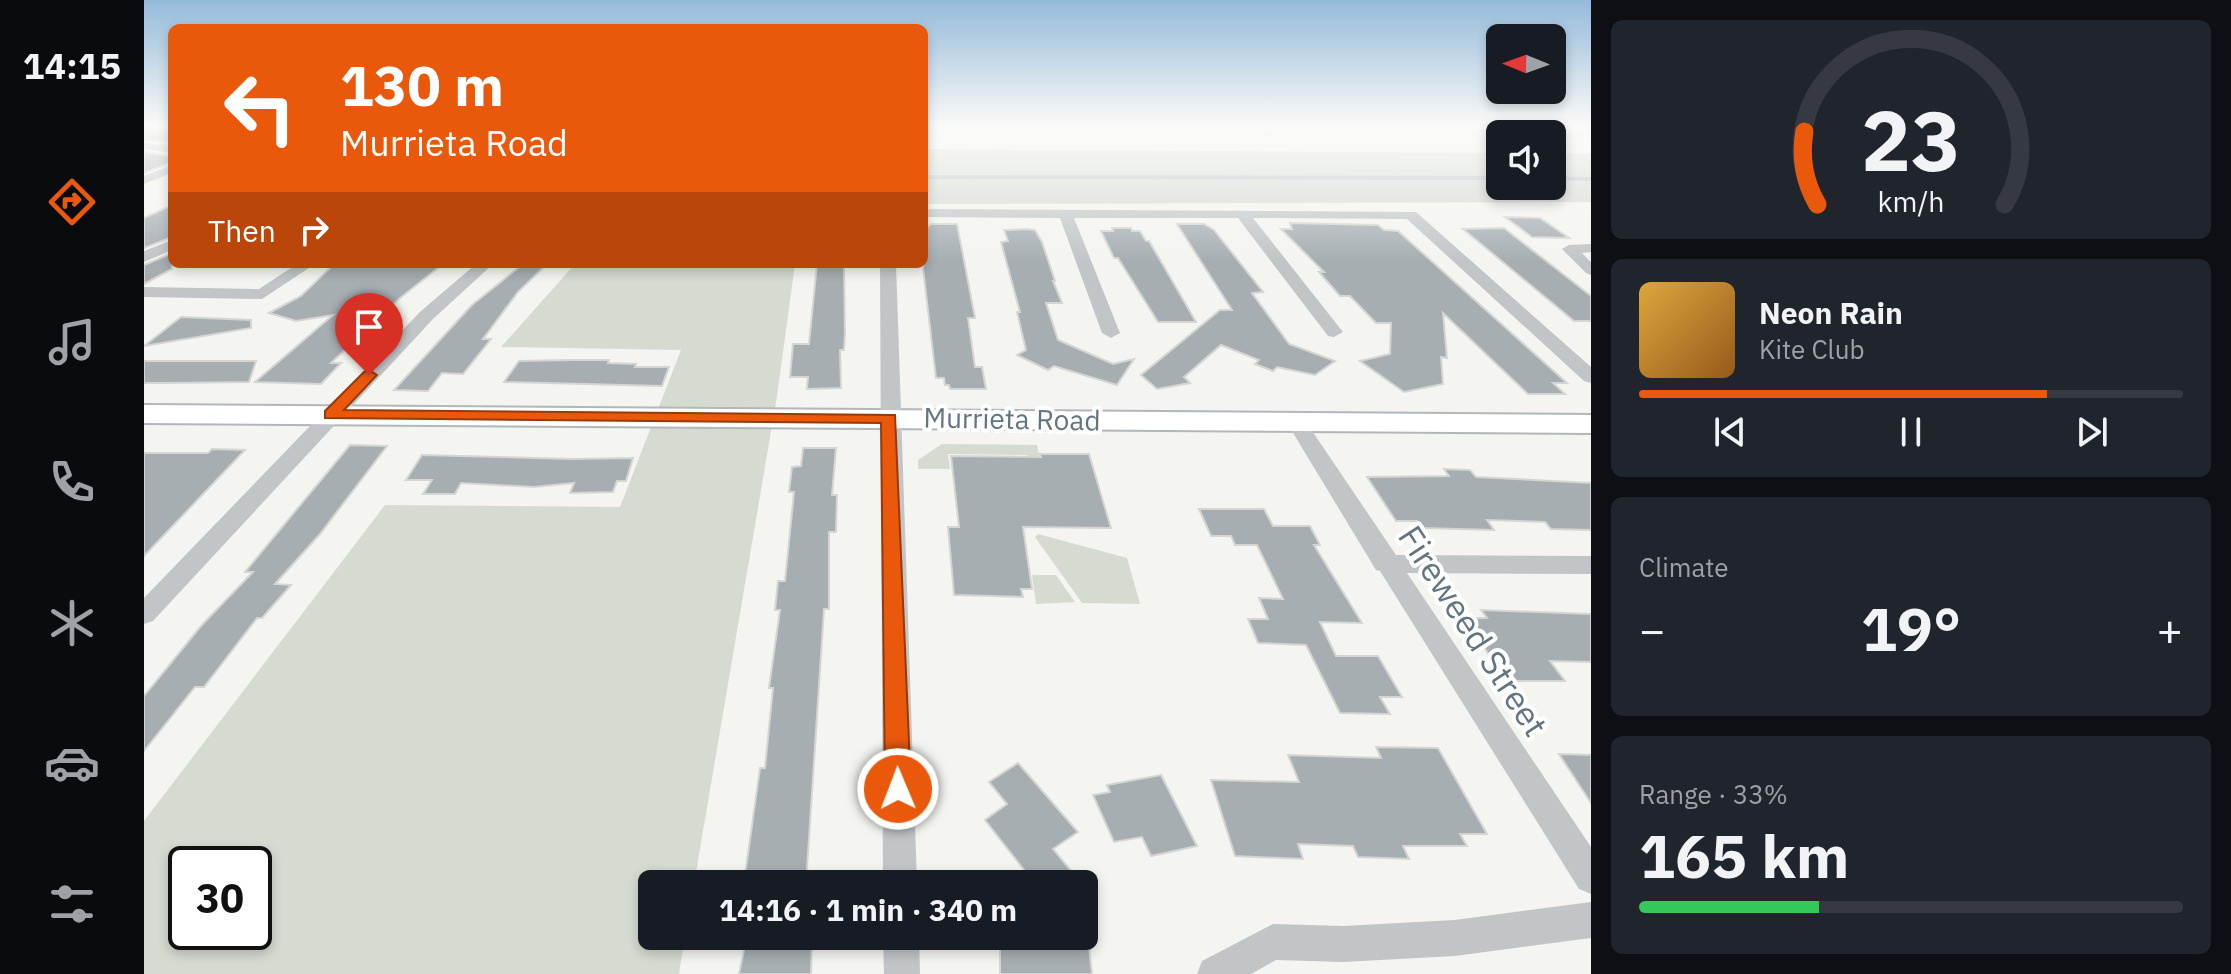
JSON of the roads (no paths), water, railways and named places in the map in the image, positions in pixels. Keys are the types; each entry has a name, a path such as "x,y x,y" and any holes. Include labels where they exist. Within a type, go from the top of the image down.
{"main road":[{"name":"Murrieta Road","path":"144,414 1591,424"}],"street":[{"path":"144,180 166,171"},
{"path":"928,213 1411,215 1591,377"},
{"path":"1065,213 1111,333"},
{"path":"1242,214 1334,332"},
{"path":"144,257 168,246"},
{"path":"1591,248 1569,249 1591,270"},
{"path":"144,292 262,294 301,268"},
{"path":"144,614 427,315 480,268"},
{"path":"888,268 900,870"},
{"name":"Fireweed Street","path":"1297,423 1385,564 1591,877"},
{"path":"1385,564 1591,565"},
{"path":"1215,974 1273,942 1343,944 1455,938 1591,920"},
{"path":"901,950 902,974"}],"waterway":[{"path":"928,177 1486,178"},
{"path":"1566,178 1591,179"}]}
